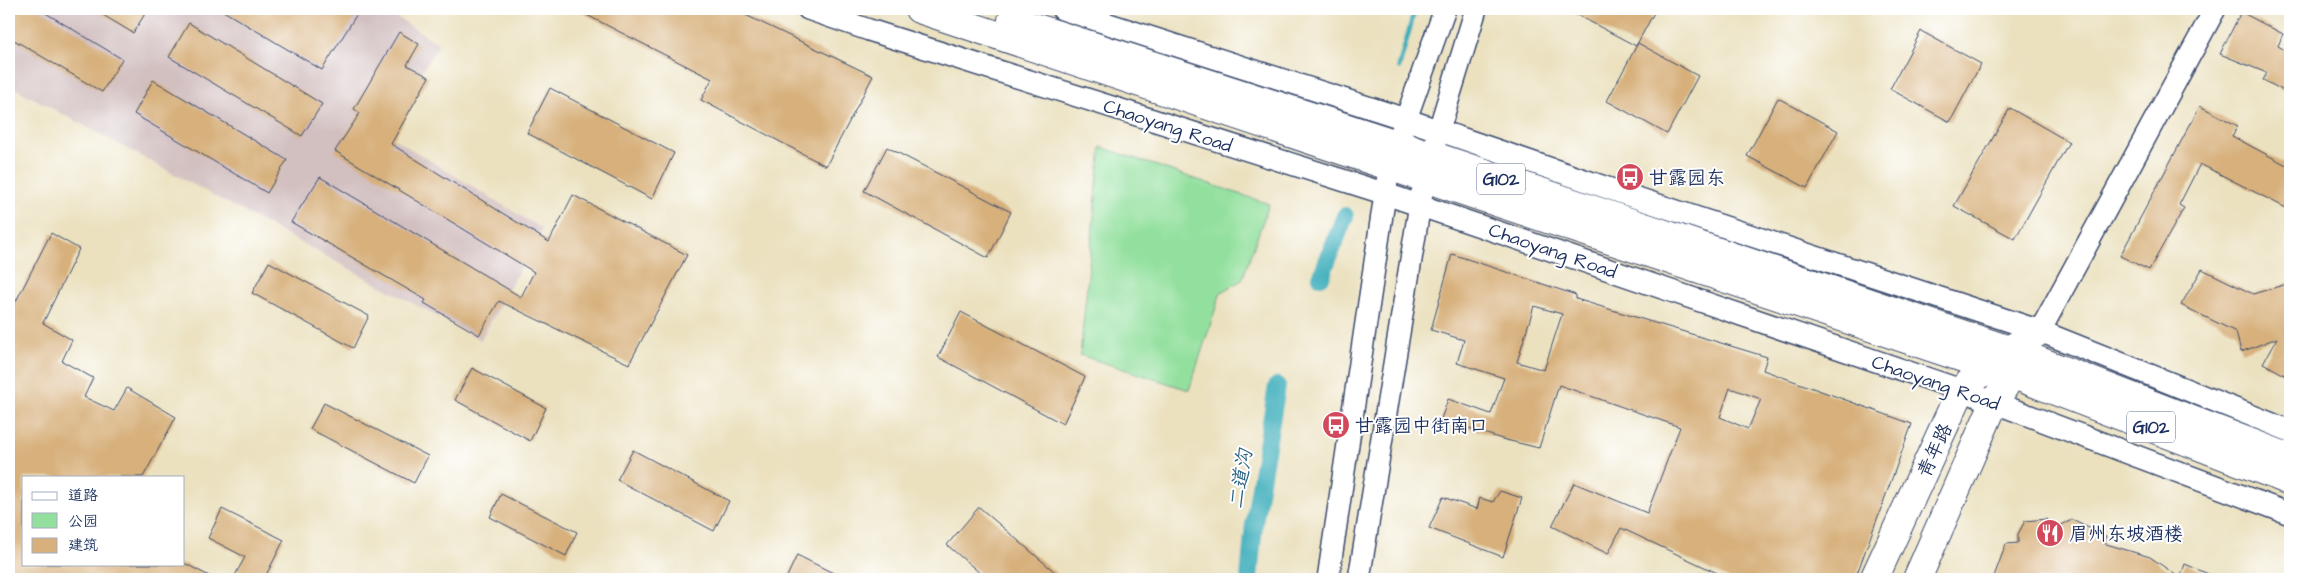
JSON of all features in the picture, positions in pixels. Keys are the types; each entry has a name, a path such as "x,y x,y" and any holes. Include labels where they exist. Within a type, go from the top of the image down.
{"main road":[{"name":"Chaoyang Road","path":"919,9 1394,156 1432,155 2009,361 2290,458"},
{"name":"Chaoyang Road","path":"976,9 1394,156"},
{"name":"青年路","path":"1874,579 1962,390 2009,361 2040,331"},
{"name":"Chaoyang Road","path":"2009,361 2290,481"},
{"name":"青年路","path":"1917,579 1994,403 2009,361"}],"street":[{"name":"Chaoyang Road","path":"808,9 1418,205 1962,390 2290,514"},
{"name":"Chaoyang Road","path":"1062,9 1405,119 1432,155 2040,331 2290,431"},
{"path":"1328,579 1383,194 1405,119 1445,9"},
{"path":"1359,579 1418,205 1476,9"},
{"path":"2040,331 2215,9"}],"shaded area":[{"path":"9,9 384,9 439,44 383,132 542,229 481,340 9,85"}],"green space":[{"path":"1101,147 1269,204 1242,280 1221,292 1189,390 1080,355"}],"building":[{"path":"9,9 39,9 122,59 102,92 9,37"},
{"path":"93,9 148,9 133,33"},
{"path":"220,9 360,9 322,70"},
{"path":"575,9 733,9 873,76 826,166 701,100 712,79"},
{"path":"1566,9 1656,9 1636,46"},
{"path":"2241,12 2283,34 2278,46 2290,53 2290,94 2263,80 2267,73 2220,54"},
{"path":"189,23 322,104 302,136 169,57"},
{"path":"1921,31 1981,64 1950,122 1890,89"},
{"path":"399,32 419,44 407,65 429,77 391,144 549,242 573,195 687,255 629,364 499,301 479,335 424,303 426,300 291,222 320,177 521,297 534,272 335,151 360,113 354,109"},
{"path":"1638,43 1698,76 1667,134 1607,101"},
{"path":"153,80 287,160 267,193 134,114"},
{"path":"550,88 674,153 652,199 527,133"},
{"path":"1778,98 1838,131 1807,188 1747,156"},
{"path":"2200,106 2238,126 2232,136 2290,167 2290,210 2200,164 2179,205 2184,208 2149,270 2120,256"},
{"path":"2010,108 2069,142 2015,239 1954,206"},
{"path":"887,147 1011,212 988,258 864,191"},
{"path":"51,233 79,249 43,323 72,340 62,361 93,378 84,397 114,411 127,388 176,417 144,476 22,476 22,566 185,566 186,564 215,579 9,579 9,315"},
{"path":"1452,254 1576,295 1576,299 1767,357 1763,370 1912,424 1855,579 1730,579 1621,528 1608,554 1552,526 1574,483 1647,513 1680,427 1559,385 1539,448 1502,439 1441,419 1448,399 1491,414 1504,378 1457,363 1464,340 1431,330","holes":["1534,306 1562,314 1544,370 1517,362","1730,388 1761,399 1748,429 1720,417"]},
{"path":"269,262 369,316 353,348 252,293"},
{"path":"2202,269 2253,294 2290,283 2290,378 2263,363 2277,338 2241,352 2236,332 2181,305"},
{"path":"961,312 1085,377 1063,424 938,357"},
{"path":"472,368 546,408 530,441 455,400"},
{"path":"324,403 428,456 414,483 310,429"},
{"path":"633,450 729,501 714,531 617,480"},
{"path":"1500,491 1522,498 1503,557 1429,528 1443,497 1477,509 1480,498 1493,502"},
{"path":"501,494 577,532 566,556 490,517"},
{"path":"979,507 1063,579 987,579 947,545"},
{"path":"222,509 284,540 264,579 233,579 245,557 208,538"},
{"path":"2046,519 2055,528 2072,520 2106,536 2103,543 2150,557 2180,578 2185,564 2220,579 1993,579 2006,544 2018,543 2018,534 2025,521"},
{"path":"797,555 845,579 786,579"}],"waterway":[{"name":"二道沟","path":"1399,67 1415,9"},
{"name":"二道沟","path":"1321,277 1345,216"},
{"name":"二道沟","path":"1249,579 1254,523 1277,386"}],"place":[{"name":"甘露园东","path":"1630,177"},
{"name":"甘露园中街南口","path":"1336,425"},
{"name":"眉州东坡酒楼","path":"2050,533"}]}
